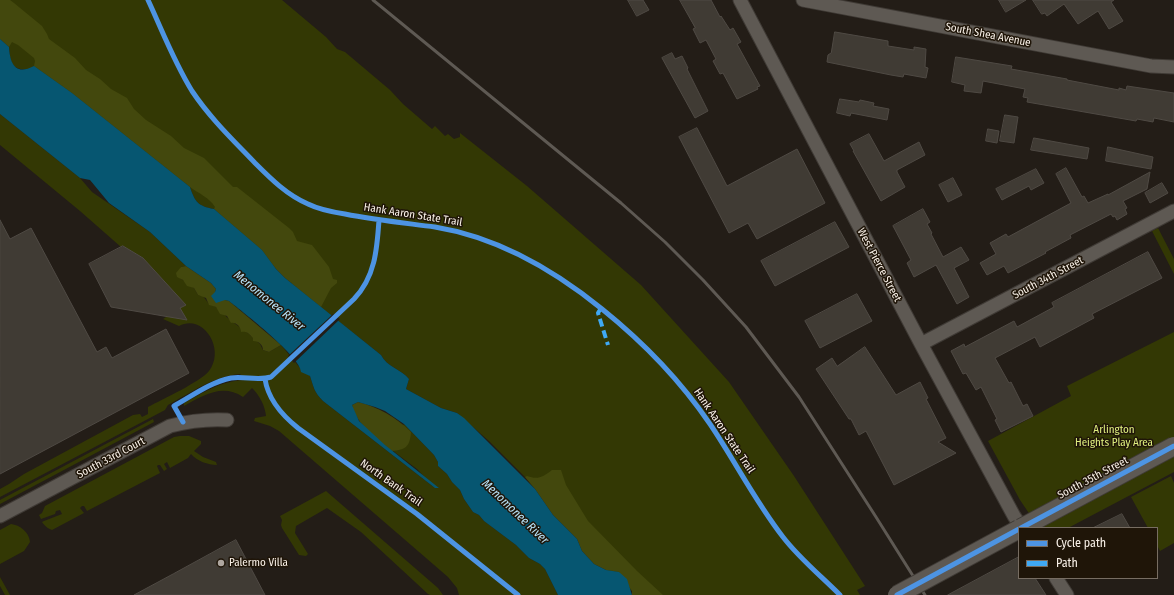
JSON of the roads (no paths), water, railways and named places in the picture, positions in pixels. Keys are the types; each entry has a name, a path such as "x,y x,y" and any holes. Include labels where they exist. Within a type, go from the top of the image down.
{"main road":[{"name":"South 35th Street","path":"1023,527 1174,446"},
{"name":"South 35th Street","path":"896,595 1018,530"}],"street":[{"name":"West Pierce Street","path":"740,0 921,344 1020,527"},
{"name":"South Shea Avenue","path":"803,0 1151,66 1172,68"},
{"name":"South 34th Street","path":"921,344 1174,211"},
{"name":"South 33rd Court","path":"0,516 170,426 183,422 201,420 227,420"},
{"path":"1057,579 1068,595"}],"water":[{"name":"Menomonee River","path":"0,39 9,47 12,63 18,69 28,69 34,66 72,93 190,187 196,200 201,205 214,209 262,250 276,269 285,278 406,376 409,379 406,389 441,408 457,413 464,418 535,489 553,515 577,539 582,551 594,564 606,570 619,572 627,579 632,595 558,595 545,569 540,564 529,558 516,545 484,521 479,515 473,512 460,490 447,474 438,466 438,462 434,455 404,424 385,411 375,407 358,402 352,405 359,421 385,445 439,488 435,488 323,401 313,387 310,376 301,372 292,356 270,335 229,301 225,300 216,303 211,296 216,289 211,283 186,266 150,232 109,203 90,180 80,178 0,114"}],"railway":[{"path":"373,0 621,203 665,242 703,280 746,327 799,397 925,595"}],"place":[{"name":"Palermo Villa","path":"221,563"}],"park label":[{"name":"Arlington Heights Play Area","path":"1114,436"}]}
